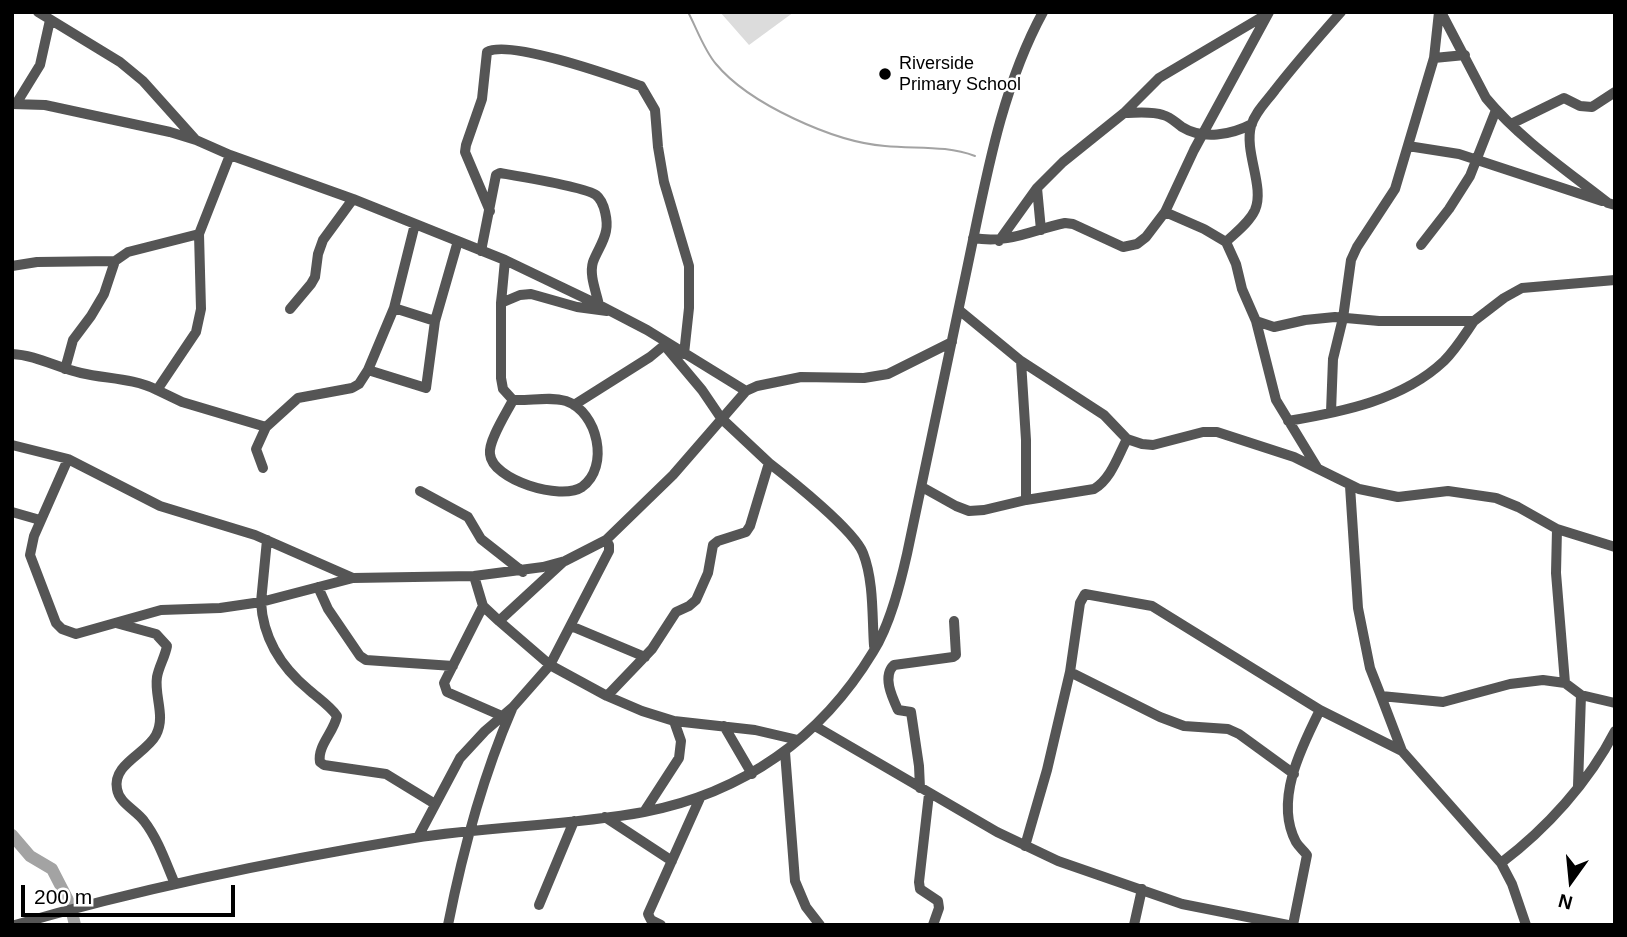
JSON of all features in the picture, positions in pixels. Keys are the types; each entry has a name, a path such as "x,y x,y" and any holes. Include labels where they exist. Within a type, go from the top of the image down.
{"street":[{"path":"38,12 120,62 143,81 196,140"},
{"path":"15,925 81,906 235,870 418,837 471,829 574,821 644,812 700,798 752,774 785,752 815,726 875,650 899,587 974,238 1009,91 1043,12"},
{"path":"1226,242 1250,219 1257,201 1251,163 1252,124 1257,114 1302,55 1341,12"},
{"path":"1440,12 1486,97 1496,110 1611,204"},
{"path":"1331,412 1333,359 1351,260 1395,189 1434,58 1440,12"},
{"path":"974,238 1011,240 1065,223 1073,224 1115,245 1128,247 1146,237 1165,212 1268,13"},
{"path":"999,241 1037,188 1063,162 1125,113 1168,72 1268,13"},
{"path":"14,104 40,65 50,20"},
{"path":"490,211 466,152 482,99 487,52 499,50 550,58 641,86 655,110 664,182 688,267 689,308 684,354"},
{"path":"1434,58 1465,55"},
{"path":"1511,124 1564,98 1580,106 1592,107 1615,92"},
{"path":"14,104 46,105 196,140 353,199 505,260 599,304 746,391"},
{"path":"1421,245 1470,176 1496,110"},
{"path":"1125,113 1160,114 1203,135 1240,131 1252,124"},
{"path":"1408,146 1444,150 1477,159 1611,204"},
{"path":"157,390 190,343 200,319 199,234 230,155"},
{"path":"481,251 495,178 500,173 596,195 607,222 591,272 599,304"},
{"path":"1037,188 1041,230"},
{"path":"290,309 312,284 323,240 353,199"},
{"path":"1165,212 1226,242 1256,321 1269,365 1272,391 1319,470"},
{"path":"262,468 256,449 266,427 298,398 352,388 359,384 368,370 394,307 415,224"},
{"path":"12,266 37,262 115,261 128,252 199,234"},
{"path":"368,370 426,388 435,321 458,241"},
{"path":"505,260 501,378 503,389 513,400"},
{"path":"65,369 73,341 104,294 115,261"},
{"path":"1288,421 1367,403 1405,388 1443,362 1474,321 1522,288 1615,280"},
{"path":"502,303 520,295 531,294 577,307 611,311"},
{"path":"394,307 435,321"},
{"path":"959,310 1021,360 1104,415 1127,439 1153,445 1203,432 1217,432 1272,448 1350,486 1380,495 1398,497 1448,491 1496,498 1557,529 1615,548"},
{"path":"1256,321 1274,327 1305,320 1342,318 1379,321 1474,321"},
{"path":"68,459 40,520 30,555 57,623 62,629 76,634 161,610 220,608 261,602 353,578 474,576 523,572 565,561 606,540 673,475 746,391 757,386 801,377 864,378 888,374 952,342"},
{"path":"574,405 619,378 666,344"},
{"path":"666,344 721,418 769,463 806,492 862,549 868,570 875,650"},
{"path":"12,354 28,356 65,369 145,384 182,402 266,427"},
{"path":"1021,360 1026,440 1026,500"},
{"path":"551,398 574,405 583,414 596,440 597,466 581,487 570,492 558,492 529,486 498,469 491,462 489,448 513,400 551,398"},
{"path":"922,487 969,511 1094,489 1102,484 1127,439"},
{"path":"12,445 68,459 160,506 267,540 353,578"},
{"path":"607,696 645,657 676,612 696,600 708,572 713,545 746,532 769,463"},
{"path":"1350,486 1358,608 1370,668 1402,751 1501,863 1512,884 1526,925"},
{"path":"420,491 468,517 481,539 523,572"},
{"path":"12,512 40,520"},
{"path":"1557,529 1556,573 1565,683"},
{"path":"267,540 261,602 264,628 281,662 293,677 337,716 334,727 320,751 320,762 324,765 386,774 435,804"},
{"path":"418,837 460,758 513,707 550,665 609,551 606,540"},
{"path":"499,621 565,561"},
{"path":"474,576 483,606 499,621 550,665 607,696 642,712 674,722 755,730 798,740"},
{"path":"318,587 328,609 360,656 366,660 453,666"},
{"path":"1025,846 1047,770 1070,672 1080,603 1085,594 1144,603 1161,610 1320,710 1402,751"},
{"path":"483,606 444,683 447,692 502,716"},
{"path":"937,923 938,901 920,889 919,883 924,791 911,712 898,710 887,677 889,669 894,665 956,655 954,621"},
{"path":"116,623 156,634 167,646 157,680 160,721 157,734 148,746 121,770 116,785 122,800 151,830 175,884"},
{"path":"571,626 645,657"},
{"path":"1070,672 1160,718 1184,726 1228,729 1239,734 1294,774"},
{"path":"1381,696 1444,702 1510,684 1542,680 1565,683 1581,695 1615,703"},
{"path":"1578,786 1581,695"},
{"path":"448,925 471,829 491,764 513,707"},
{"path":"815,726 924,791 1058,862 1182,904 1290,925 1307,855 1296,841 1288,814 1300,754 1320,710"},
{"path":"644,812 680,758 681,741 674,722"},
{"path":"724,726 752,774"},
{"path":"1501,863 1531,838 1578,786 1595,765 1615,731"},
{"path":"785,752 795,881 806,907 820,925"},
{"path":"661,925 648,914 700,798"},
{"path":"605,817 672,861"},
{"path":"539,905 574,821"},
{"path":"1134,925 1142,889"}],"shaded area":[{"path":"720,12 794,12 749,45"}],"waterway":[{"path":"688,12 716,64 749,93 794,118 818,129 864,143 942,149 975,156"},
{"path":"12,835 30,856 52,869 70,904 75,925"}],"place":[{"name":"Riverside Primary School","path":"885,74"}]}
